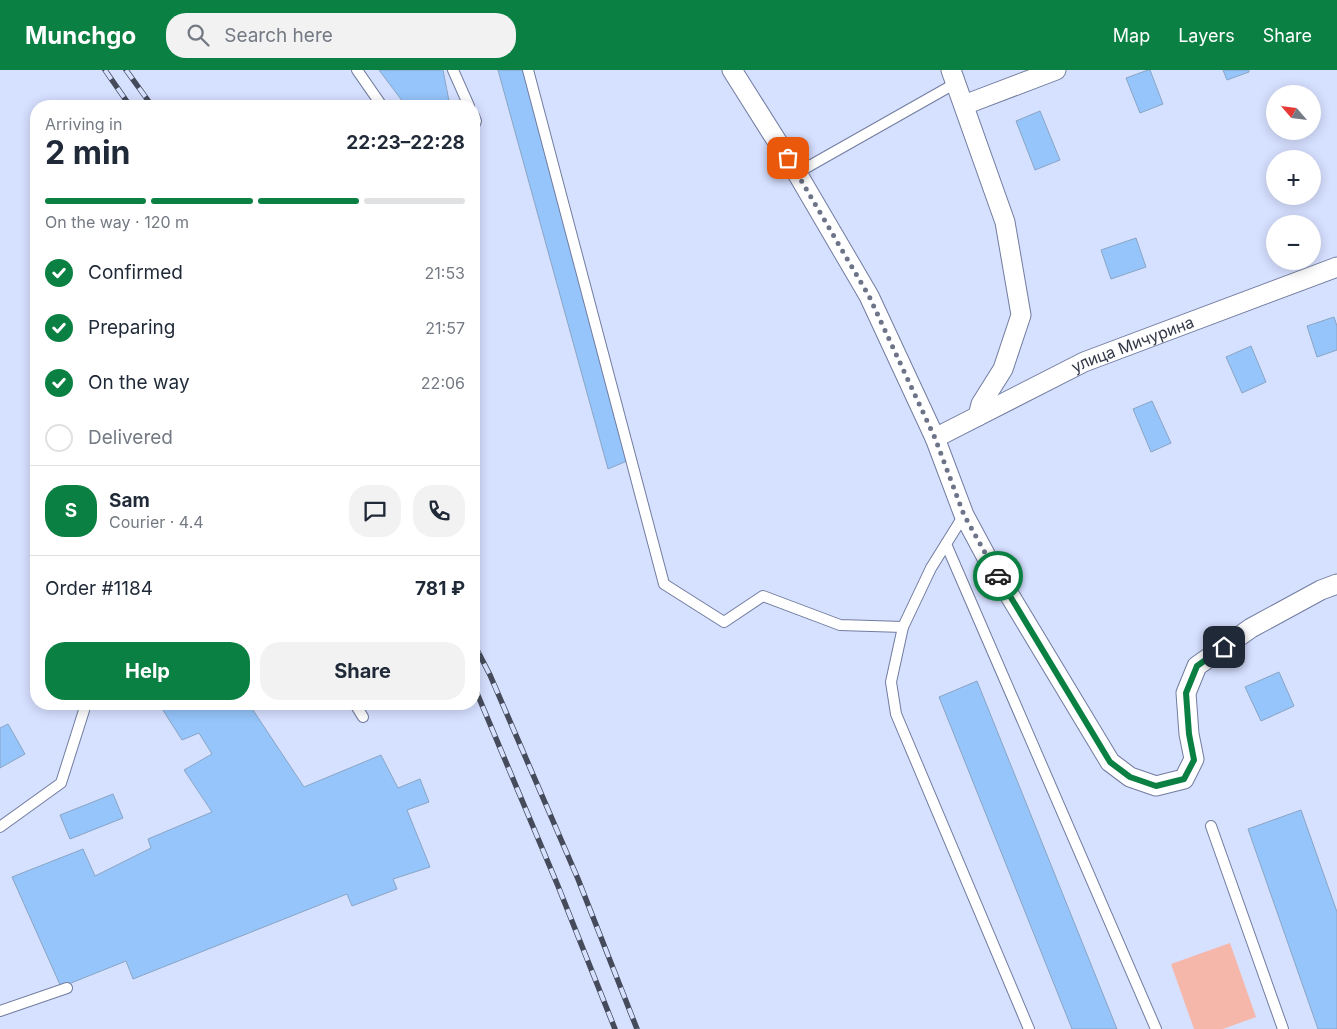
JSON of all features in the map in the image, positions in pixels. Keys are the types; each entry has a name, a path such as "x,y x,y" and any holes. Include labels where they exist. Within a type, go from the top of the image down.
{"street":[{"path":"732,70 797,173 869,296 935,438 964,515 986,556 1110,762 1130,777 1156,786 1184,779 1194,760 1189,734 1186,693 1197,666 1251,628 1321,590 1337,584"},
{"path":"964,105 1056,70"},
{"path":"954,76 1005,222 1021,315 1003,369 981,404 978,416"},
{"name":"улица Мичурина","path":"935,438 1084,362 1337,267"}],"lane":[{"path":"357,70 378,100"},
{"path":"453,70 466,100"},
{"path":"528,70 664,584 724,622 763,596 840,625 903,627"},
{"path":"797,173 954,76"},
{"path":"964,515 930,568 903,627 890,682 896,714 1029,1029"},
{"path":"946,544 1156,1029"},
{"path":"0,826 61,783 84,710"},
{"path":"359,710 363,717"},
{"path":"1211,826 1283,1029"},
{"path":"0,1011 66,988"}],"shaded area":[{"path":"1230,943 1256,1017 1223,1029 1194,1029 1171,964"}],"building":[{"path":"379,70 443,70 449,100 402,100"},
{"path":"498,70 524,70 627,461 608,469"},
{"path":"1150,70 1163,104 1140,113 1126,78"},
{"path":"1223,70 1249,70 1249,72 1227,80"},
{"path":"1040,111 1060,160 1035,170 1016,121"},
{"path":"1136,238 1146,267 1111,279 1101,250"},
{"path":"1334,317 1337,326 1337,350 1317,357 1307,326"},
{"path":"1251,346 1266,382 1242,393 1226,357"},
{"path":"1152,401 1171,443 1151,452 1133,409"},
{"path":"1279,672 1294,706 1261,721 1245,687"},
{"path":"977,681 1117,1029 1072,1029 939,697"},
{"path":"163,710 253,710 304,787 381,755 398,788 420,779 429,802 407,810 430,867 393,879 397,889 352,906 347,894 133,979 126,961 61,987 12,877 83,849 95,876 151,848 148,839 212,812 184,770 212,754 199,733 182,740"},
{"path":"8,724 25,754 0,768 0,728"},
{"path":"113,794 123,818 70,839 60,815"},
{"path":"1301,810 1337,912 1337,1029 1318,1029 1248,829"}],"railway":[{"path":"105,70 126,100"},
{"path":"126,70 148,100"},
{"path":"480,656 578,879 637,1029"},
{"path":"480,700 558,886 615,1029"}],"way so far":[{"path":"788,158 869,296 935,438 964,515 998,576"}],"route":[{"path":"998,576 1110,762 1130,777 1156,786 1184,779 1194,760 1189,734 1186,693 1197,666 1224,647"}]}
